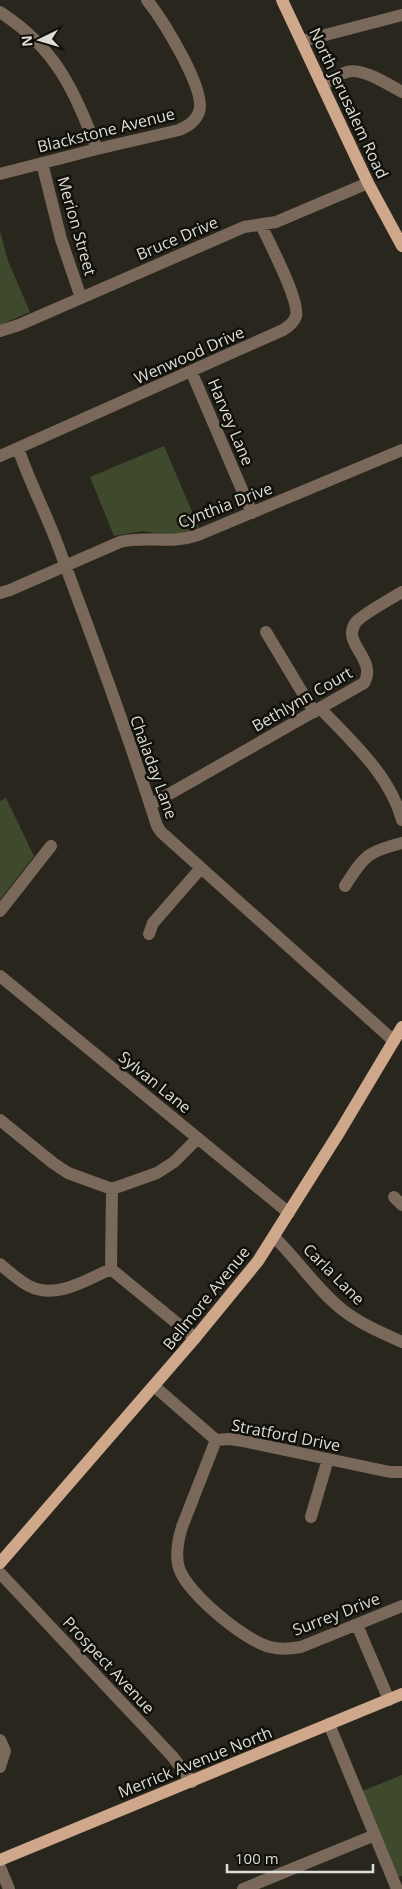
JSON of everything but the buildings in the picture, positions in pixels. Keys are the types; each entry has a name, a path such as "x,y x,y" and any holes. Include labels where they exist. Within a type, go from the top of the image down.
{"main road":[{"name":"North Jerusalem Road","path":"282,0 368,183 402,246"},
{"name":"Bellmore Avenue","path":"0,1564 241,1284 274,1237 400,1032"},
{"name":"Merrick Avenue North","path":"0,1860 402,1694"}],"street":[{"name":"Blackstone Avenue","path":"0,174 179,130 194,121 199,110 199,101 190,70 164,24 147,0"},
{"path":"0,12 27,32 57,65 76,98 97,149"},
{"path":"302,41 402,15"},
{"path":"323,85 347,72 354,71 367,74 402,92"},
{"name":"Merion Street","path":"42,163 61,239 81,298"},
{"name":"Bruce Drive","path":"0,332 244,227 276,222 302,213 368,183"},
{"name":"Wenwood Drive","path":"0,456 290,326 296,316 295,302 261,225"},
{"name":"Harvey Lane","path":"192,371 252,513"},
{"name":"Chaladay Lane","path":"18,448 28,479 65,566 157,826 161,832 201,868 400,1032"},
{"name":"Cynthia Drive","path":"0,593 120,542 182,540 204,533 402,450"},
{"name":"Bethlynn Court","path":"150,805 364,683 368,676 368,666 353,641 352,630 357,621 402,592"},
{"path":"266,632 317,710 373,765 391,791 402,820"},
{"path":"345,886 358,866 368,856 379,849 402,843"},
{"path":"0,911 51,846"},
{"path":"149,934 153,923 201,868"},
{"name":"Sylvan Lane","path":"0,976 289,1213"},
{"path":"0,1120 68,1173 112,1189 158,1173 174,1162 198,1138"},
{"path":"111,1269 112,1189"},
{"name":"Carla Lane","path":"274,1237 322,1290 343,1310 356,1319 402,1342"},
{"path":"0,1264 28,1286 46,1291 63,1290 111,1269"},
{"path":"111,1269 195,1338"},
{"name":"Stratford Drive","path":"154,1386 216,1440 230,1439 243,1441 390,1472 402,1472"},
{"name":"Surrey Drive","path":"216,1440 178,1541 179,1569 190,1588 200,1598 247,1636 270,1648 283,1650 301,1647 402,1606"},
{"path":"311,1517 328,1459"},
{"name":"Prospect Avenue","path":"0,1573 172,1756 192,1782"},
{"path":"357,1625 389,1700"},
{"path":"329,1724 397,1889"},
{"path":"0,1740 4,1751 0,1768"},
{"path":"243,1889 375,1835"},
{"path":"0,1867 9,1889"}],"green space":[{"path":"0,231 8,261 30,312 0,325"},
{"path":"164,446 199,528 165,535 143,531 114,536 90,477"},
{"path":"6,798 34,856 0,900 0,801"},
{"path":"402,1775 402,1876 393,1879 357,1793"}]}
